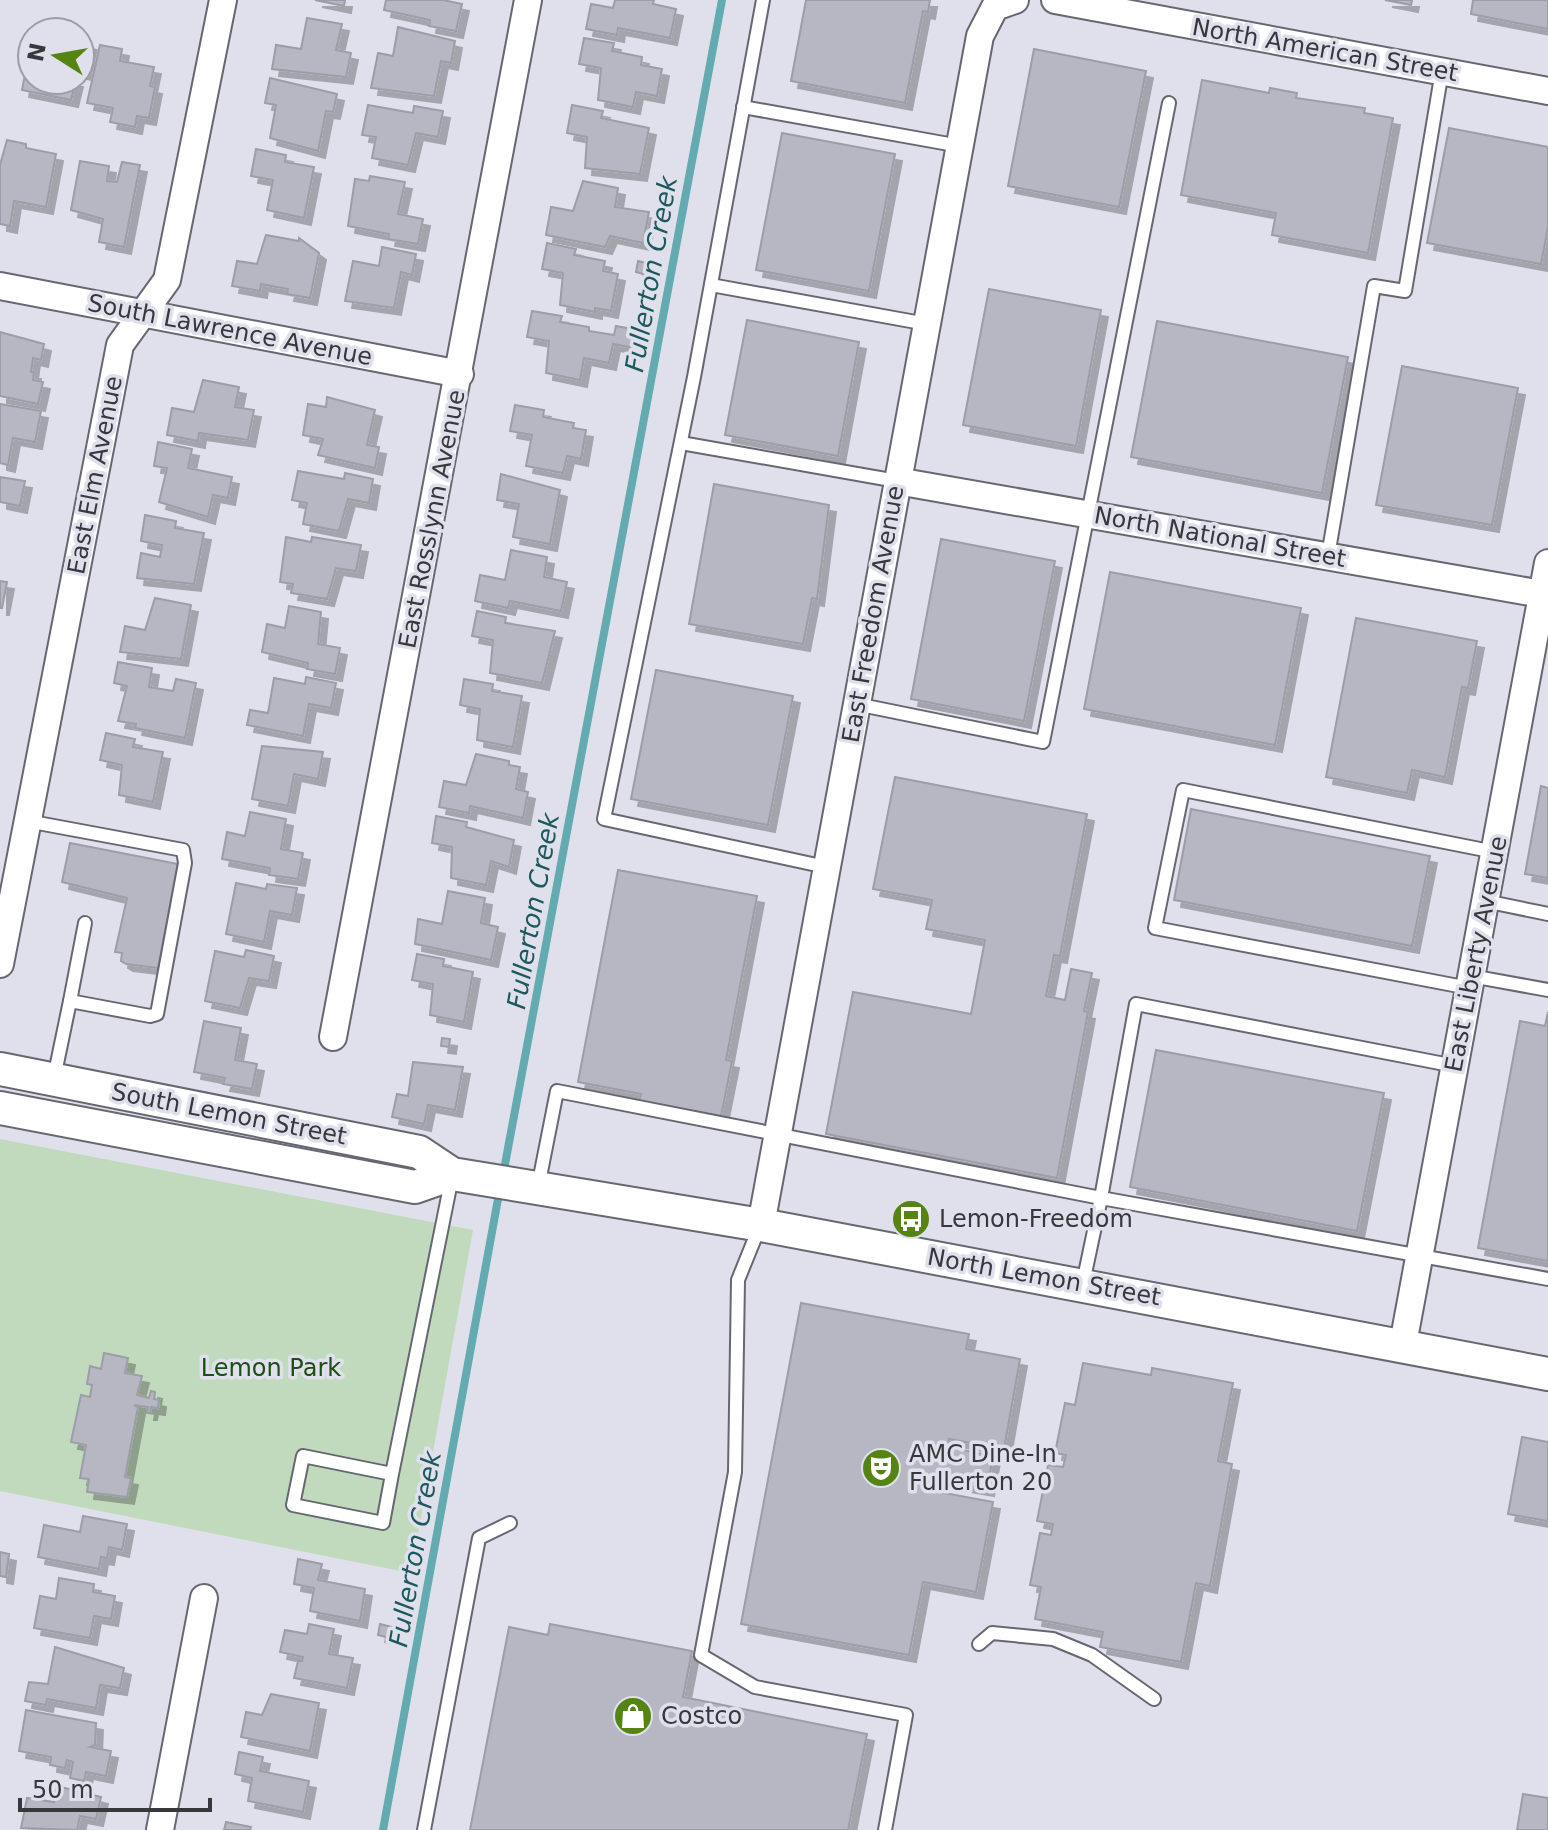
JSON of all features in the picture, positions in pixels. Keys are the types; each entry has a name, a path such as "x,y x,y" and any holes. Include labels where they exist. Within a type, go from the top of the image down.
{"street":[{"name":"East Rosslynn Avenue","path":"333,1037 528,0"},
{"name":"North American Street","path":"1055,0 1548,91"},
{"name":"East Elm Avenue","path":"0,964 120,345 167,280 219,1"},
{"name":"East Freedom Avenue","path":"761,1225 980,36 1000,2"},
{"name":"South Lawrence Avenue","path":"0,286 460,374"},
{"name":"North National Street","path":"897,481 1542,594"},
{"name":"East Liberty Avenue","path":"1403,1344 1548,563"},
{"name":"South Lemon Street","path":"0,1069 419,1152 465,1176 538,1187"},
{"name":"South Lemon Street","path":"0,1108 415,1187 465,1176"},
{"name":"North Lemon Street","path":"538,1187 1082,1284 1548,1374"},
{"path":"160,1830 204,1598"}],"lane":[{"path":"763,0 681,443 604,819 826,867"},
{"path":"1328,556 1374,286 1405,291 1442,71"},
{"path":"856,704 1043,742 1169,103"},
{"path":"743,107 960,146"},
{"path":"711,285 927,324"},
{"path":"681,443 897,481"},
{"path":"1495,852 1183,790 1155,928 1470,982 1548,990"},
{"path":"27,821 183,850 185,863 157,1014 150,1016 70,1001"},
{"path":"1485,901 1548,914"},
{"path":"53,1079 85,923"},
{"path":"1082,1284 1136,1004 1455,1066"},
{"path":"538,1187 557,1091 1101,1198 1548,1279"},
{"path":"392,1474 303,1456 293,1505 383,1523 392,1474 465,1176"},
{"path":"761,1225 738,1280 735,1472 701,1655 755,1687 906,1715 885,1830"},
{"path":"424,1830 479,1538 510,1523"},
{"path":"979,1644 992,1633 1053,1639 1092,1655 1154,1699"}],"green space":[{"name":"Lemon Park","path":"0,1139 473,1230 411,1573 0,1491"}],"building":[{"path":"315,0 345,0 344,6"},
{"path":"386,0 443,0 462,4 456,31 429,26 430,20 384,10"},
{"path":"615,0 654,0 653,4 676,9 670,38 618,28 617,35 586,29 591,4 613,8"},
{"path":"806,0 930,0 928,12 923,11 905,103 791,81"},
{"path":"1385,0 1412,0 1411,5"},
{"path":"1473,0 1548,0 1548,29 1471,14"},
{"path":"307,18 342,24 336,50 351,53 346,77 272,69 276,45 301,49"},
{"path":"398,27 455,41 451,63 441,61 434,96 371,88 378,53 393,56"},
{"path":"584,38 614,43 612,51 642,57 641,65 662,69 657,96 636,92 633,107 598,100 601,68 579,64"},
{"path":"100,45 122,49 120,61 154,67 150,86 155,87 149,118 137,116 135,127 110,122 113,108 87,103 89,96 96,96 96,63"},
{"path":"1034,49 1146,71 1119,207 1008,186"},
{"path":"270,78 337,94 333,112 326,111 318,151 270,138 276,105 265,103"},
{"path":"1202,80 1269,93 1270,88 1297,93 1296,98 1365,108 1364,113 1393,118 1368,253 1272,235 1276,213 1181,195"},
{"path":"51,96 72,96 71,100"},
{"path":"368,105 413,113 414,106 443,111 438,137 416,133 408,165 372,158 376,137 362,135"},
{"path":"572,105 603,111 601,118 649,128 640,174 585,168 587,137 567,133"},
{"path":"1449,128 1548,147 1548,227 1541,264 1427,243"},
{"path":"782,133 895,154 869,291 756,270"},
{"path":"7,140 26,144 26,148 56,154 46,207 14,201 10,226 0,224 0,165"},
{"path":"256,149 286,155 285,162 314,167 304,218 267,210 273,180 251,176"},
{"path":"80,161 109,166 107,181 117,182 122,162 140,165 124,247 99,242 103,219 71,210"},
{"path":"370,176 405,182 398,214 423,219 418,244 388,239 389,234 348,226 355,179 369,181"},
{"path":"583,181 618,188 615,207 649,212 643,243 610,236 605,247 546,235 551,207 573,211"},
{"path":"266,235 299,241 299,238 319,253 310,298 287,294 288,289 261,284 260,291 232,286 237,261 257,264"},
{"path":"547,243 576,249 574,255 605,261 603,271 618,274 611,311 595,308 595,312 560,305 563,273 542,269"},
{"path":"382,247 416,254 412,275 401,272 394,308 345,301 353,261 379,266"},
{"path":"638,261 650,264 647,275 636,272"},
{"path":"989,289 1101,310 1076,446 963,425"},
{"path":"532,311 562,316 560,322 589,327 589,331 614,335 616,326 637,330 634,348 613,344 609,363 584,358 580,380 546,373 549,341 527,337"},
{"path":"747,320 859,342 838,456 725,435"},
{"path":"1157,321 1348,357 1322,493 1131,457"},
{"path":"0,332 44,344 41,360 33,358 31,372 34,372 33,380 43,382 38,404 0,396"},
{"path":"1402,366 1518,388 1492,525 1376,505"},
{"path":"203,380 239,387 235,407 254,410 248,440 199,433 198,441 167,435 172,408 194,412"},
{"path":"327,397 375,410 367,445 379,447 375,468 318,455 323,439 303,435 308,404 326,407"},
{"path":"0,404 41,411 35,442 13,438 8,465 0,463"},
{"path":"515,405 544,410 543,417 574,423 573,428 586,430 581,459 567,456 563,473 526,466 532,435 510,431"},
{"path":"158,442 192,449 188,468 232,477 228,498 213,495 208,517 159,502 167,468 154,466"},
{"path":"298,471 344,479 345,473 373,479 369,503 348,499 339,531 303,524 307,503 292,500"},
{"path":"501,474 560,490 550,544 513,537 519,504 497,500"},
{"path":"0,477 25,481 20,506 0,502"},
{"path":"714,484 829,505 817,599 812,598 803,644 689,624"},
{"path":"145,515 176,521 175,528 204,533 194,584 137,578 141,553 160,557 162,545 141,541"},
{"path":"286,537 311,542 312,537 361,545 356,571 336,568 327,599 291,593 293,584 280,582"},
{"path":"941,539 1055,561 1024,721 911,699"},
{"path":"511,550 547,557 544,577 567,582 561,611 510,601 508,608 475,601 480,575 505,580"},
{"path":"1110,572 1301,608 1275,745 1084,709"},
{"path":"0,581 7,582 2,608 0,608"},
{"path":"155,598 191,605 181,659 120,652 125,626 145,630"},
{"path":"289,606 321,612 318,644 340,648 335,674 307,669 308,663 262,652 267,624 285,628"},
{"path":"477,611 506,617 505,623 555,631 542,683 490,673 493,640 472,636"},
{"path":"1356,618 1477,641 1468,688 1462,687 1445,777 1412,770 1407,793 1326,777"},
{"path":"118,662 152,668 149,687 173,691 176,679 196,683 185,738 135,728 136,724 118,721 127,686 114,683"},
{"path":"656,670 793,696 768,825 631,799"},
{"path":"306,677 336,683 331,708 309,704 303,736 247,725 250,710 268,713 274,678 305,684"},
{"path":"464,679 493,684 492,691 522,696 513,747 477,740 480,709 460,705"},
{"path":"106,733 135,739 133,747 163,752 153,802 119,795 122,765 100,760"},
{"path":"262,746 323,752 318,779 294,774 288,806 252,799"},
{"path":"476,754 509,761 509,765 520,767 516,789 528,792 523,818 470,806 469,813 439,807 444,781 466,785"},
{"path":"895,777 1087,814 1060,956 1054,955 1046,996 1065,1000 1071,969 1092,973 1084,1011 1088,1012 1057,1178 826,1134 853,992 971,1014 985,940 926,929 932,900 873,889"},
{"path":"1541,786 1548,788 1548,878 1525,874"},
{"path":"1191,809 1430,856 1412,946 1174,900"},
{"path":"250,812 286,819 281,849 303,853 298,879 269,875 270,868 222,859 227,832 245,836"},
{"path":"436,816 467,822 466,827 514,840 509,867 491,861 486,885 451,878 452,847 432,843"},
{"path":"70,843 178,864 158,968 126,964 121,961 122,953 115,952 127,898 62,882"},
{"path":"618,870 757,896 726,1060 732,1061 721,1116 639,1101 641,1094 578,1082"},
{"path":"236,883 266,889 267,884 297,888 292,915 270,911 264,942 226,934"},
{"path":"448,891 485,898 481,923 498,927 491,960 415,944 418,919 442,924"},
{"path":"246,950 274,956 269,981 249,978 240,1008 205,1001 215,951 244,957"},
{"path":"417,954 444,959 443,966 473,972 464,1022 430,1015 433,984 412,980"},
{"path":"1548,1012 1548,1261 1478,1248 1520,1021 1545,1026"},
{"path":"204,1021 241,1028 235,1060 257,1064 252,1089 223,1084 225,1078 194,1072"},
{"path":"442,1038 450,1039 449,1047 441,1046"},
{"path":"1156,1050 1384,1093 1357,1231 1130,1187"},
{"path":"413,1062 463,1067 455,1110 428,1105 424,1124 392,1117 397,1094 408,1096"},
{"name":"AMC Dine-In Fullerton 20","path":"801,1303 969,1334 966,1349 1020,1359 1004,1449 949,1439 948,1447 993,1456 987,1489 941,1481 939,1492 993,1502 976,1592 923,1582 909,1655 741,1624"},
{"path":"104,1353 128,1358 125,1373 142,1376 137,1395 149,1398 151,1391 155,1392 154,1399 159,1400 158,1408 151,1407 150,1413 147,1413 148,1407 134,1405 138,1407 125,1477 131,1478 127,1497 87,1492 89,1479 80,1478 86,1445 71,1442 81,1395 90,1397 92,1385 87,1384 90,1366 101,1369"},
{"name":"AMC Dine-In Fullerton 20","path":"1083,1363 1151,1375 1152,1368 1233,1383 1218,1461 1232,1464 1210,1586 1196,1583 1181,1662 1100,1647 1103,1632 1035,1619 1041,1587 1030,1585 1040,1533 1051,1535 1053,1524 1037,1521 1048,1465 1063,1467 1066,1455 1055,1453 1065,1403 1075,1405"},
{"path":"1522,1437 1548,1442 1548,1521 1508,1514"},
{"path":"83,1516 127,1524 122,1550 109,1547 107,1558 101,1557 99,1569 38,1557 44,1525 80,1532"},
{"path":"0,1552 9,1554 6,1577 0,1576"},
{"path":"298,1559 322,1564 318,1580 365,1589 360,1621 310,1611 314,1588 294,1584"},
{"path":"59,1578 94,1584 93,1592 115,1596 111,1619 94,1616 90,1638 34,1628 40,1596 56,1599"},
{"path":"309,1624 334,1629 329,1654 353,1658 347,1688 294,1678 298,1661 302,1661 303,1657 280,1652 285,1630 307,1634"},
{"path":"380,1624 392,1627 390,1638 378,1635"},
{"name":"Costco","path":"550,1624 692,1651 683,1697 867,1734 848,1830 470,1830 509,1627 548,1635"},
{"path":"55,1647 124,1668 120,1688 100,1685 96,1708 47,1699 46,1705 25,1701 29,1682 48,1684"},
{"path":"271,1694 319,1703 310,1751 241,1737 246,1712 262,1715"},
{"path":"26,1710 96,1723 95,1745 90,1747 111,1751 106,1776 86,1772 84,1781 70,1778 73,1762 67,1760 65,1768 50,1765 51,1757 19,1751"},
{"path":"239,1752 263,1757 260,1771 309,1781 303,1812 248,1801 252,1778 235,1774"},
{"path":"57,1786 101,1797 96,1819 80,1816 77,1830 21,1828 27,1798 54,1802"},
{"path":"1523,1794 1548,1798 1548,1830 1517,1830"},
{"path":"226,1822 251,1827 250,1830 224,1830"}],"waterway":[{"name":"Fullerton Creek","path":"503,1175 722,0"},
{"name":"Fullerton Creek","path":"383,1830 500,1188"}],"place":[{"name":"Lemon-Freedom","path":"911,1219"},
{"name":"AMC Dine-In Fullerton 20","path":"881,1468"},
{"name":"Costco","path":"633,1716"}]}
